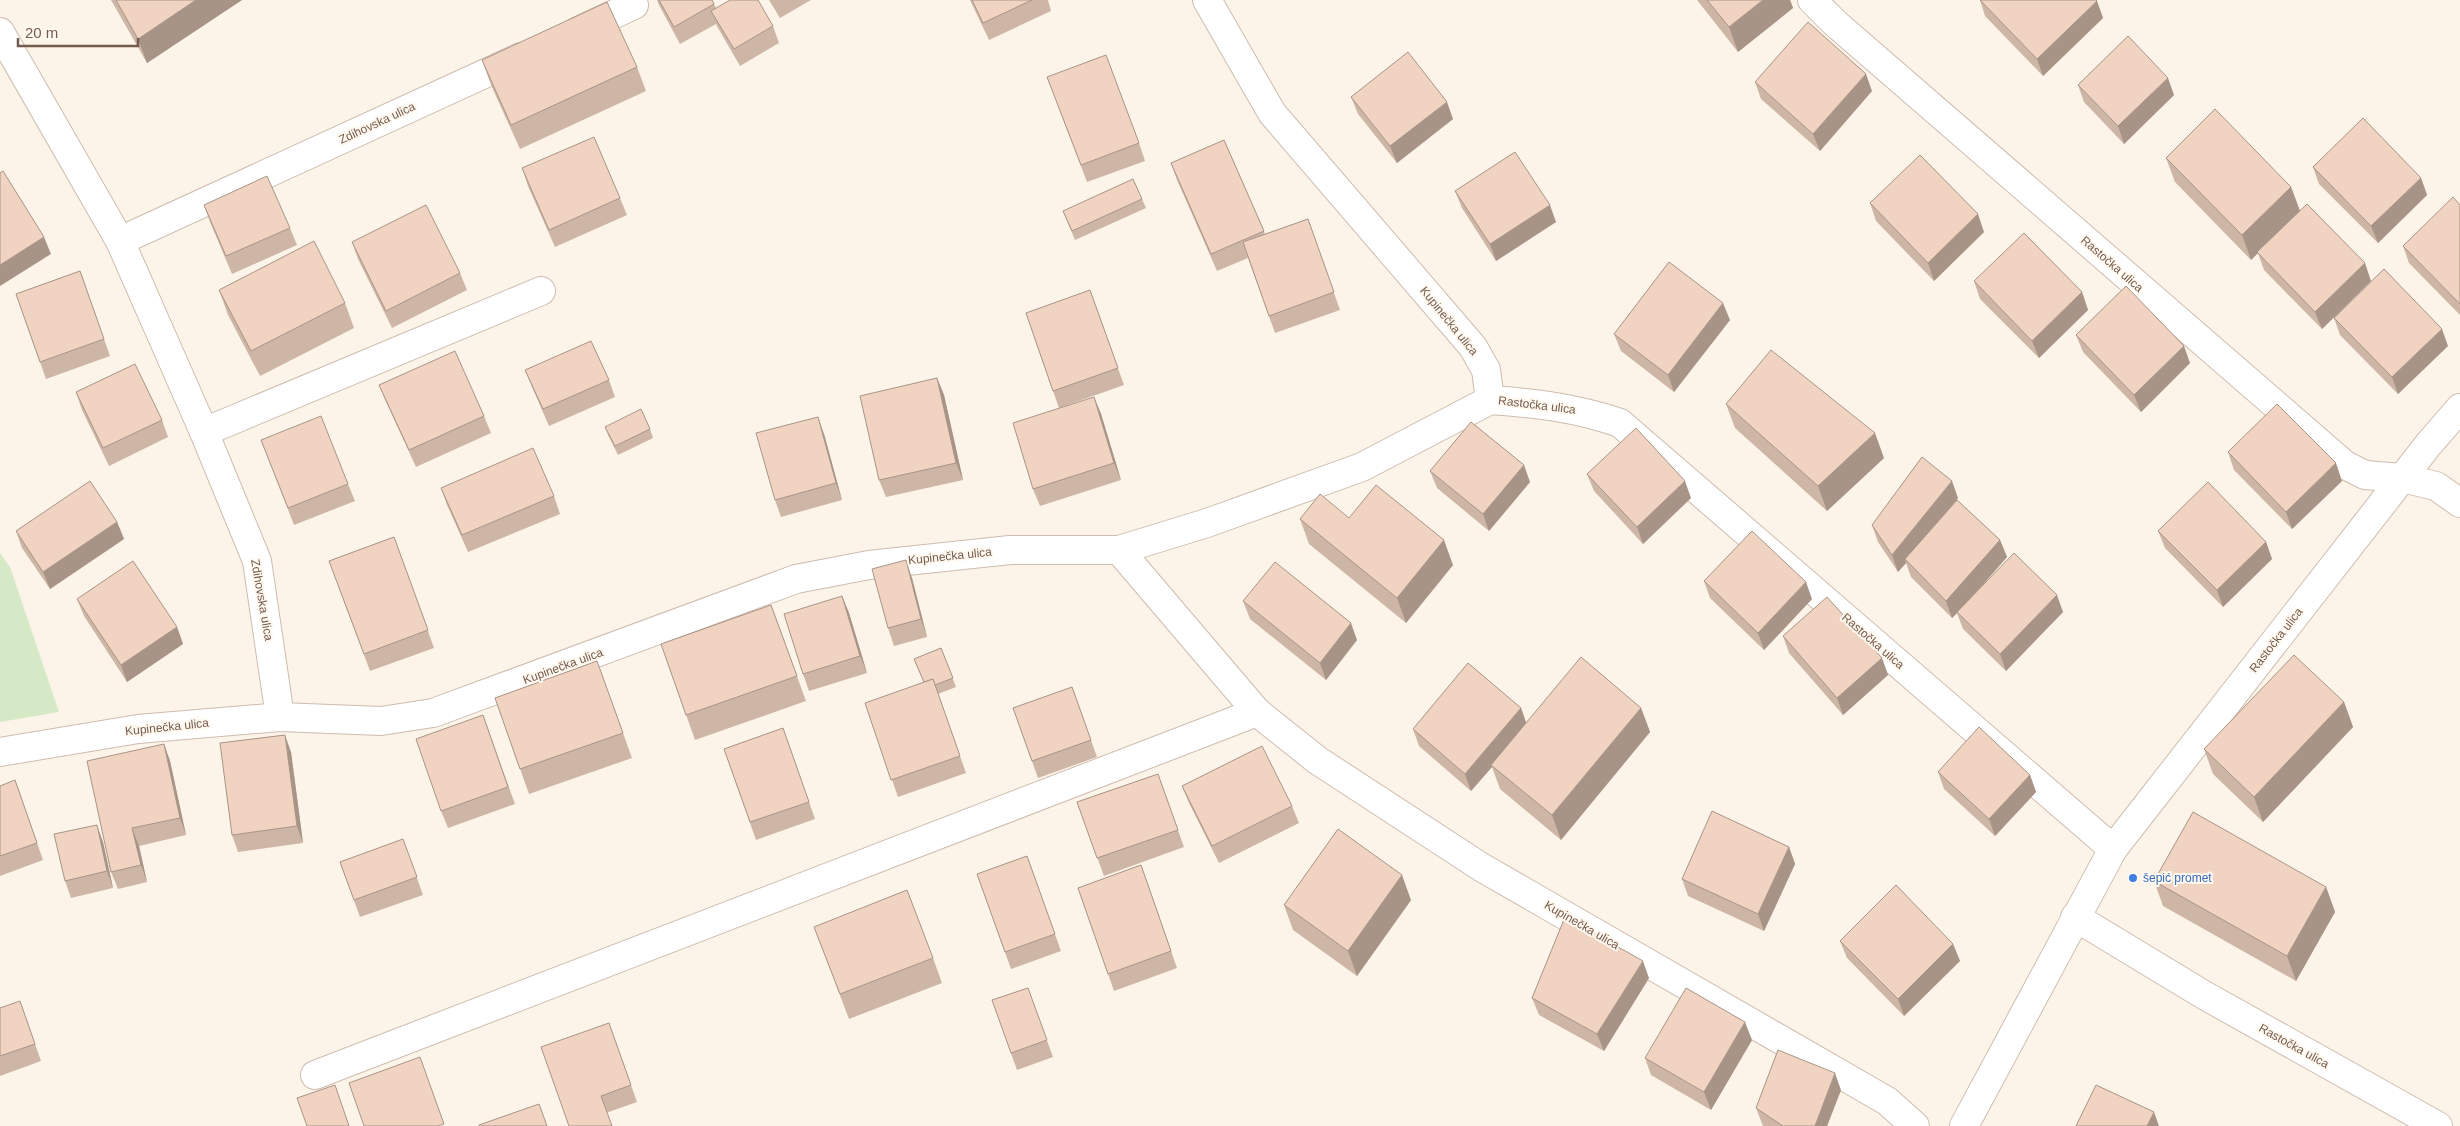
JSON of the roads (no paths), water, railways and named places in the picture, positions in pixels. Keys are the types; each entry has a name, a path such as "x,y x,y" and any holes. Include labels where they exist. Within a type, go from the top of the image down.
{"street":[{"name":"Kupinečka ulica","path":"0,752 138,729 280,717 381,721 433,713 805,577 869,565 1010,550 1119,550 1207,523 1362,467 1490,400 1486,370 1473,347 1272,113 1207,0"},
{"name":"Rastočka ulica","path":"1812,0 1835,23 2345,466 2365,475 2402,478"},
{"name":"Zdihovska ulica","path":"120,241 634,5"},
{"name":"Zdihovska ulica","path":"0,32 120,241 204,432 257,561 280,717"},
{"path":"204,432 541,291"},
{"name":"Rastočka ulica","path":"1490,400 1535,403 1585,411 1620,422 2113,849"},
{"name":"Rastočka ulica","path":"1964,1126 2074,916 2113,849 2402,478 2460,408"},
{"path":"2402,478 2436,486 2460,503"},
{"name":"Kupinečka ulica","path":"1119,550 1257,712 1317,760 1481,867 1888,1101 1915,1126"},
{"path":"315,1075 1257,712"},
{"name":"Rastočka ulica","path":"2074,916 2204,996 2438,1126"}],"place":[{"name":"šepić promet","path":"2133,878"}]}
